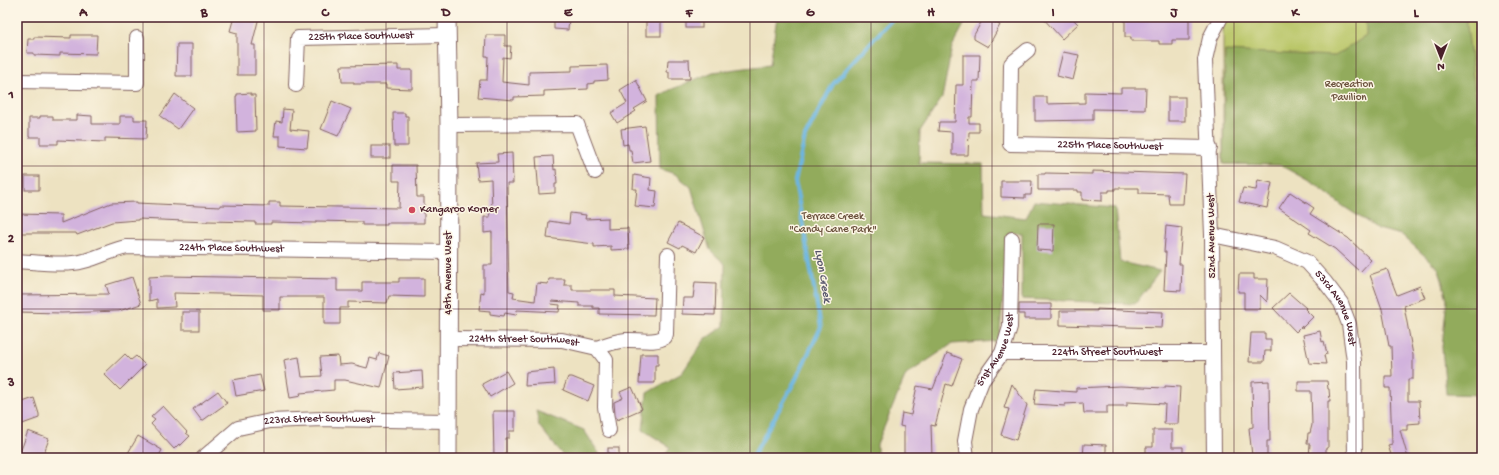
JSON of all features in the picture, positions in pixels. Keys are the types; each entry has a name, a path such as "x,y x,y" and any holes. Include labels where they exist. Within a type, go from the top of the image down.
{"main road":[{"name":"48th Avenue West","path":"447,17 449,125 448,458"}],"street":[{"name":"52nd Avenue West","path":"1214,458 1212,235 1210,148 1205,60 1210,38 1222,17"},
{"name":"225th Place Southwest","path":"296,85 298,38 447,35"},
{"path":"17,81 137,83 137,38"},
{"name":"225th Place Southwest","path":"1028,50 1011,64 1010,144 1210,148"},
{"path":"449,125 577,124 596,172"},
{"name":"53rd Avenue West","path":"1212,235 1275,248 1307,262 1325,282 1340,303 1349,324 1354,361 1355,458"},
{"name":"51st Avenue West","path":"967,458 965,441 971,409 982,381 1002,353 1010,327 1012,239"},
{"name":"224th Place Southwest","path":"17,262 73,264 118,248 127,247 448,252"},
{"path":"609,430 605,407 606,360 597,348 626,340 654,340 665,337 668,255"},
{"name":"224th Street Southwest","path":"449,340 562,340 597,348"},
{"name":"224th Street Southwest","path":"1002,353 1213,353"},
{"name":"223rd Street Southwest","path":"203,458 238,428 270,421 322,419 448,421"}],"green space":[{"name":"Terrace Creek \"Candy Cane Park\"","path":"777,17 968,17 952,47 942,98 920,131 919,163 983,164 984,213 1026,218 1034,201 1115,208 1120,262 1160,271 1135,304 1022,299 1022,233 1009,233 999,341 952,344 906,375 877,444 877,458 663,458 670,447 643,430 647,393 682,373 705,339 724,326 725,264 710,250 691,187 675,174 660,169 659,96 713,72 770,65"},
{"name":"Recreation Pavilion","path":"1223,17 1482,17 1482,168 1223,164"},
{"name":"Recreation Pavilion","path":"1366,17 1466,17 1475,93 1482,108 1482,395 1446,394 1442,347 1447,299 1439,269 1402,235 1378,229 1343,206 1316,185 1280,165 1223,164 1225,51 1335,56 1366,36"},
{"path":"536,411 584,430 602,458 565,458 539,426"}],"building":[{"path":"234,17 259,17 252,45 255,45 255,75 237,75 237,33 230,31"},
{"path":"554,17 569,17 568,30 554,29"},
{"path":"686,17 702,17 702,28 686,28"},
{"path":"984,17 1000,25 988,47 974,39 974,35"},
{"path":"1042,17 1071,17 1078,24 1062,39"},
{"path":"1125,17 1189,17 1189,40 1172,40 1172,44 1159,44 1159,41 1131,41 1131,37 1125,37"},
{"path":"646,20 661,20 661,36 646,36"},
{"path":"71,35 97,35 96,54 60,53 60,56 34,55 34,53 27,53 28,39 34,39 34,37 71,38"},
{"path":"486,35 505,35 505,46 511,46 510,58 503,57 502,82 529,85 529,72 572,71 572,66 607,65 608,80 594,81 594,83 588,84 588,89 544,91 544,96 514,97 514,100 478,97 480,80 487,80 488,56 485,56"},
{"path":"177,44 192,44 192,76 176,76"},
{"path":"1063,52 1079,55 1073,80 1057,76"},
{"path":"963,55 980,55 979,81 973,81 972,117 969,117 969,123 979,123 979,132 969,132 968,155 952,155 952,132 938,131 939,122 955,122 956,85 963,85"},
{"path":"668,60 689,60 690,79 669,79 669,72 667,72"},
{"path":"398,65 398,70 412,70 412,89 386,88 386,84 354,84 354,82 342,82 341,66"},
{"path":"636,80 647,101 634,109 636,111 617,123 611,113 627,103 620,90"},
{"path":"1121,88 1146,88 1145,110 1093,109 1093,120 1035,121 1035,97 1047,97 1047,104 1085,103 1085,92 1121,93"},
{"path":"251,93 251,95 255,95 256,131 237,132 236,96 237,94"},
{"path":"175,94 193,108 178,129 160,116"},
{"path":"1168,97 1185,97 1185,121 1168,121"},
{"path":"332,101 351,109 338,136 321,129"},
{"path":"283,109 292,110 290,129 309,131 307,148 280,146 280,136 274,136 276,121 282,122"},
{"path":"393,113 405,113 405,116 408,116 408,146 394,146"},
{"path":"77,115 92,116 92,124 120,124 120,116 134,116 134,120 147,120 146,139 105,138 105,142 58,140 58,144 40,144 40,137 29,137 29,118 53,116 53,120 77,120"},
{"path":"645,126 650,161 633,163 631,150 629,150 628,144 623,145 621,129"},
{"path":"371,146 390,146 390,158 371,158"},
{"path":"512,153 513,183 507,183 509,291 514,292 513,298 535,301 537,283 548,284 549,279 565,279 564,285 572,285 572,290 615,290 615,296 655,298 654,315 599,314 599,308 593,308 593,306 579,306 579,303 552,301 551,304 560,305 559,312 517,310 516,315 505,313 504,316 490,314 490,311 479,310 481,292 484,293 484,265 492,265 492,232 484,233 484,217 490,217 489,211 492,211 491,179 478,180 476,163 498,162 497,154"},
{"path":"553,156 557,184 555,184 555,193 539,194 536,157"},
{"path":"393,165 416,165 417,197 424,197 424,223 362,225 362,222 316,221 316,223 271,222 271,224 255,224 255,222 207,222 138,219 112,222 77,235 76,233 17,233 17,214 61,215 61,223 111,203 137,202 220,207 220,205 269,206 269,202 280,202 280,206 399,208 400,181 393,181"},
{"path":"1092,171 1185,174 1183,204 1169,204 1168,194 1139,193 1139,188 1115,188 1115,190 1109,190 1109,192 1102,192 1102,201 1082,200 1082,192 1078,192 1078,190 1038,190 1038,174 1092,174"},
{"path":"634,175 651,178 650,190 657,191 655,208 635,206 637,189 633,189"},
{"path":"25,176 39,176 39,190 25,190"},
{"path":"1258,180 1272,183 1267,208 1239,202 1243,188 1256,190"},
{"path":"1001,181 1032,181 1031,195 1025,195 1025,198 1001,197"},
{"path":"1290,192 1314,208 1310,214 1348,238 1371,260 1360,272 1335,249 1309,233 1311,230 1279,208"},
{"path":"570,213 586,215 585,219 608,218 608,229 628,228 629,249 611,250 611,246 594,247 594,244 547,238 549,221 569,224"},
{"path":"678,223 704,237 696,252 682,245 680,248 668,242"},
{"path":"1038,224 1054,224 1053,251 1037,250"},
{"path":"1166,226 1182,228 1179,264 1182,264 1181,291 1164,290"},
{"path":"1387,269 1397,295 1420,286 1425,298 1404,306 1413,355 1413,379 1408,379 1408,401 1419,401 1420,423 1407,424 1407,430 1400,430 1408,458 1392,458 1388,445 1392,444 1390,388 1385,388 1385,376 1392,376 1391,346 1389,346 1382,309 1370,275"},
{"path":"1239,274 1254,274 1254,279 1268,279 1267,302 1260,295 1260,309 1244,309 1244,292 1238,292"},
{"path":"132,277 141,304 119,311 62,313 17,312 17,295 109,294 106,285"},
{"path":"149,277 337,279 337,291 362,291 362,282 399,282 399,278 424,278 424,297 389,296 387,303 348,302 348,308 340,308 340,324 324,324 324,297 280,297 280,310 263,310 263,295 174,293 175,307 157,308 157,299 149,301"},
{"path":"695,282 716,283 715,315 682,314 683,298 693,298"},
{"path":"1289,293 1306,308 1305,309 1313,317 1296,332 1273,308"},
{"path":"1019,304 1051,304 1051,319 1024,319 1024,314 1019,314"},
{"path":"1097,309 1163,312 1162,328 1060,325 1060,311 1097,311"},
{"path":"182,312 199,312 199,330 182,330"},
{"path":"1320,331 1322,342 1324,341 1327,354 1324,355 1326,364 1309,363 1303,335"},
{"path":"1251,333 1265,333 1265,339 1271,339 1271,351 1265,351 1264,362 1249,362"},
{"path":"379,353 389,356 381,388 345,380 334,380 334,390 300,393 301,396 290,398 284,360 299,357 302,377 322,376 320,357 338,356 339,365 352,364 367,368 370,358 377,360"},
{"path":"947,353 962,359 952,386 946,384 935,426 931,425 932,457 904,458 904,427 900,426 902,413 911,415 917,386 933,389"},
{"path":"125,354 131,360 136,356 145,365 120,390 104,374"},
{"path":"641,354 658,354 658,365 655,365 655,383 639,383"},
{"path":"554,369 555,384 525,386 526,372"},
{"path":"422,371 423,387 395,389 394,373"},
{"path":"506,371 513,383 490,397 482,384"},
{"path":"260,375 264,391 236,396 233,380"},
{"path":"568,377 572,377 594,386 588,401 563,390"},
{"path":"1269,381 1270,441 1267,441 1267,455 1252,456 1249,428 1253,427 1252,382"},
{"path":"1298,381 1327,381 1330,401 1328,401 1328,448 1326,448 1326,458 1309,458 1310,444 1307,444 1308,433 1310,433 1312,425 1311,391 1298,391"},
{"path":"1012,384 1027,405 1016,440 1001,435 1009,409 1004,408"},
{"path":"1120,386 1165,388 1165,386 1180,387 1178,424 1164,424 1165,404 1127,402 1127,406 1107,406 1107,413 1084,413 1083,403 1065,404 1065,406 1034,404 1036,389 1076,392 1076,388"},
{"path":"632,387 642,409 617,420 614,402 623,398 620,392"},
{"path":"218,391 227,403 202,421 193,409"},
{"path":"34,398 39,418 17,426 17,404"},
{"path":"163,406 190,436 180,446 179,444 174,449 151,424 155,420 151,417"},
{"path":"493,411 515,411 515,431 509,431 509,438 506,438 506,458 494,458"},
{"path":"1153,430 1172,430 1172,447 1183,447 1183,458 1146,458 1146,447 1153,447"},
{"path":"28,431 49,439 42,458 18,458"},
{"path":"138,436 162,450 158,458 125,458"},
{"path":"1084,444 1106,445 1106,458 1083,458"},
{"path":"608,448 619,448 619,458 608,458"}],"waterway":[{"name":"Lyon Creek","path":"752,458 796,379 821,327 795,181 805,137 833,84 894,17"}],"place":[{"name":"Kangaroo Korner","path":"412,210"}]}
